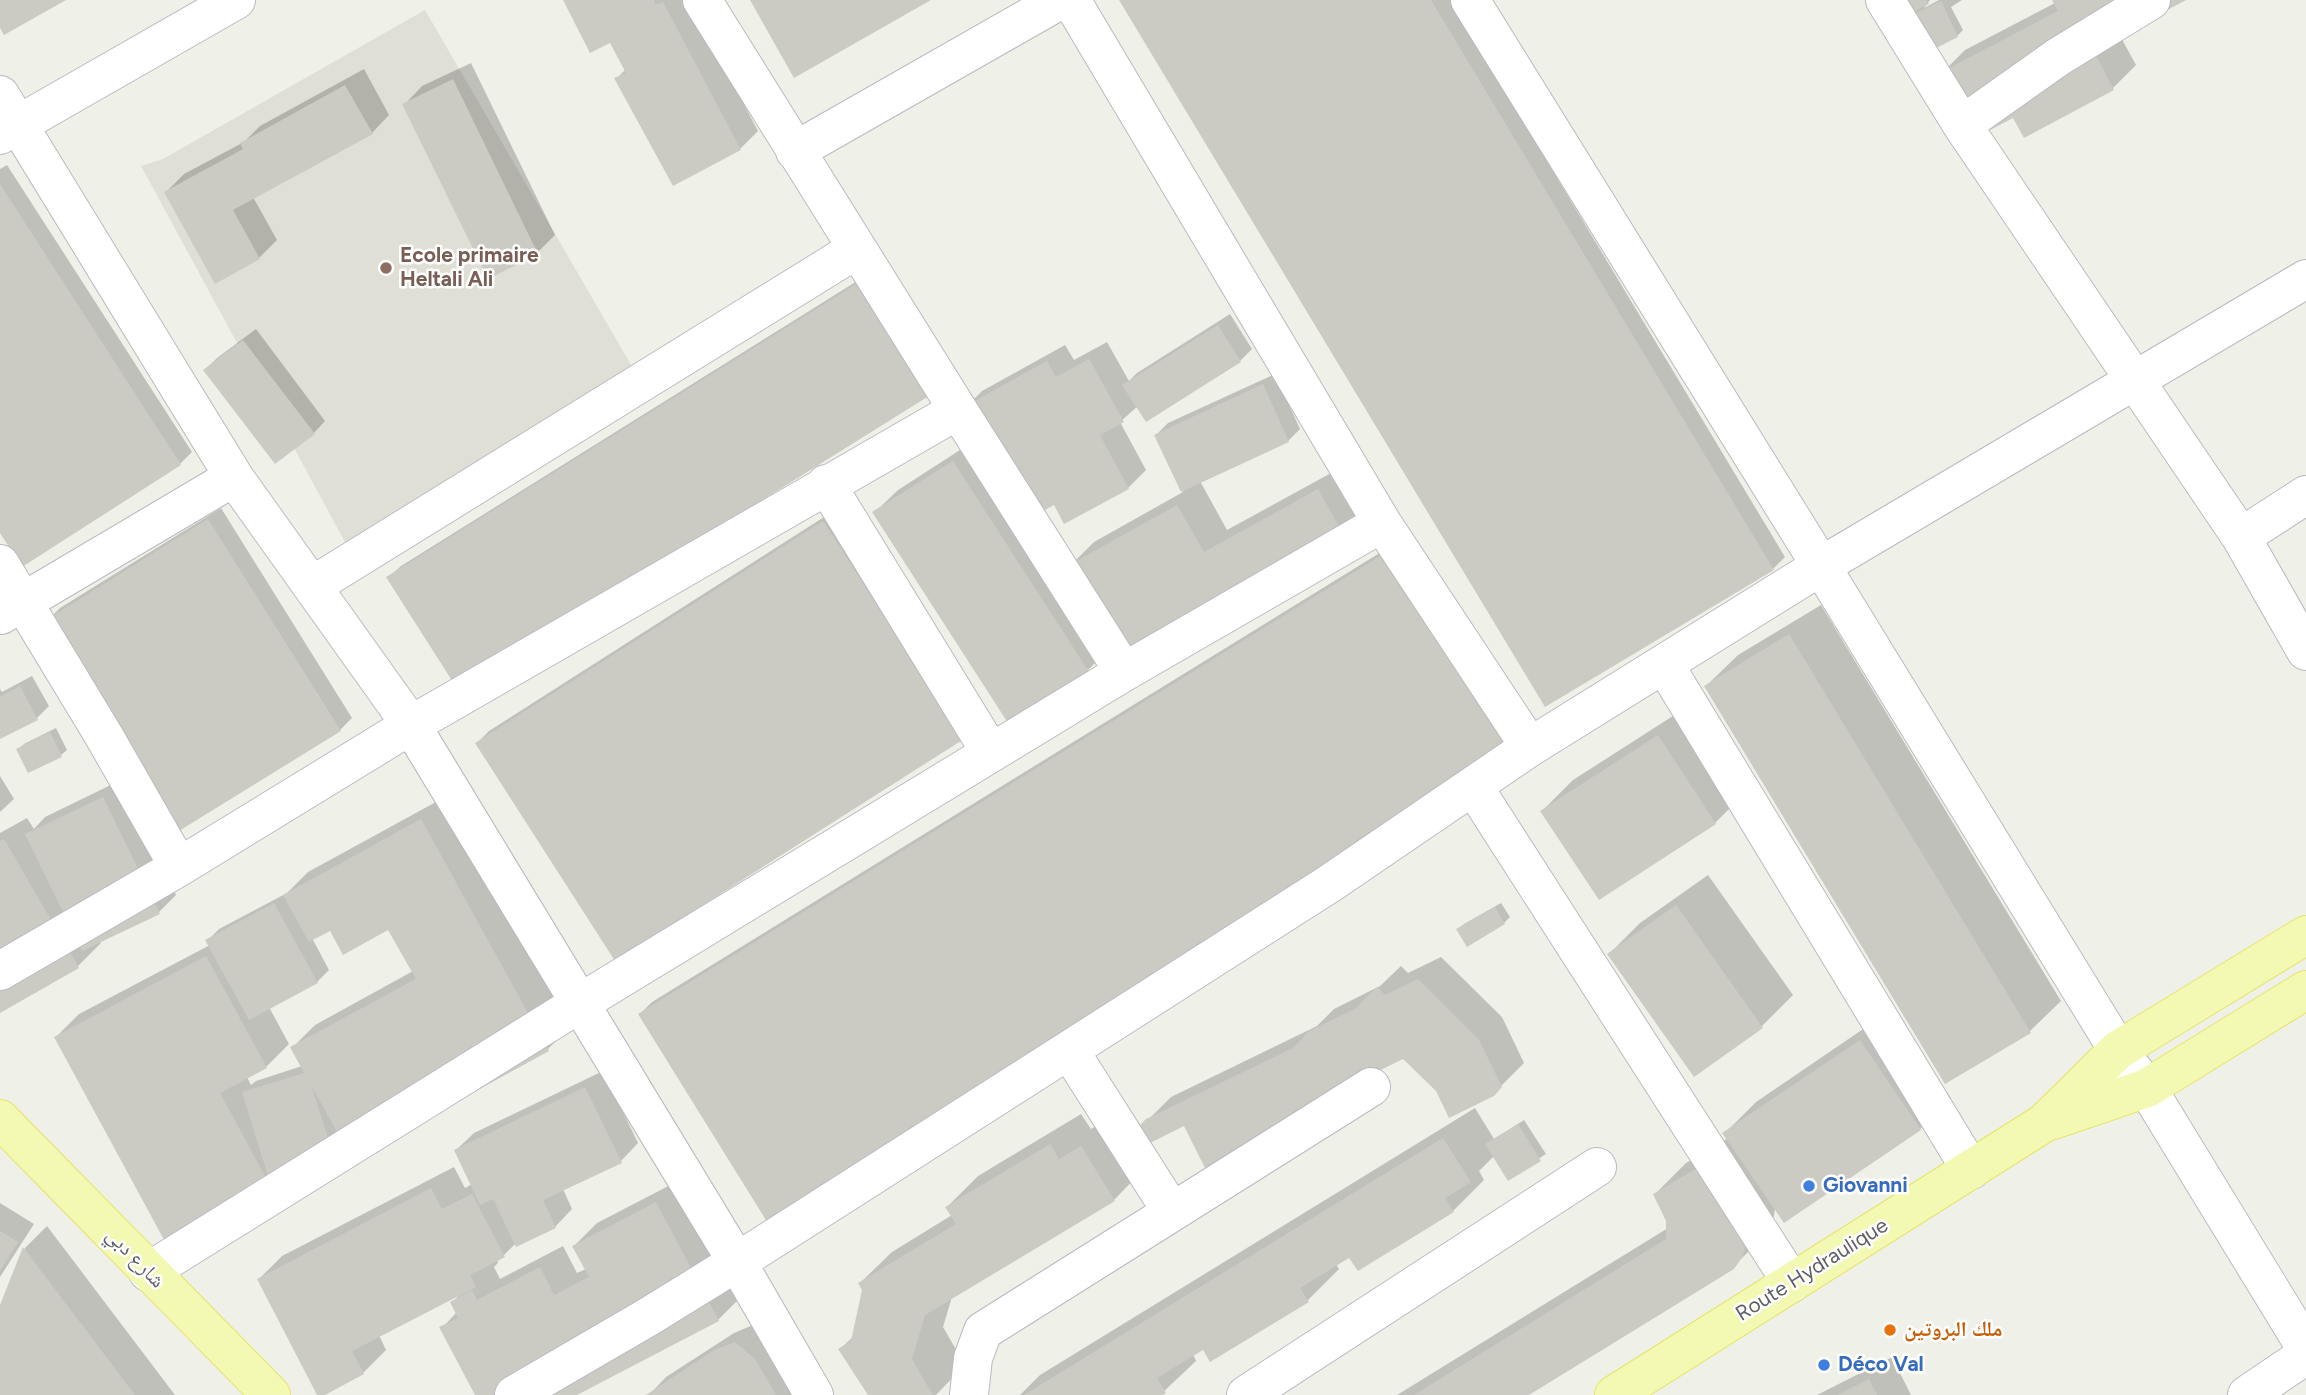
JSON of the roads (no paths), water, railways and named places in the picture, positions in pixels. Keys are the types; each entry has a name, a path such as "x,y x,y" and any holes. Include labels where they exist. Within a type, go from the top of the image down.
{"main road":[{"path":"2044,1123 2118,1050 2306,935"},
{"path":"2044,1123 2147,1088 2306,990"},
{"name":"شارع دبي","path":"0,1119 271,1395"},
{"name":"Route Hydraulique","path":"1614,1395 2044,1123"}],"street":[{"path":"236,0 6,118 234,477 411,725 737,1262 814,1395"},
{"path":"702,0 1124,671"},
{"path":"795,151 1059,0"},
{"path":"1071,0 1382,523 1530,747"},
{"path":"1470,0 2118,1050 2147,1088 2306,1348"},
{"path":"1885,0 1962,124 2241,537 2306,651"},
{"path":"1962,124 2058,57 2151,0"},
{"path":"312,586 857,249"},
{"path":"514,1395 737,1262 1329,884 1530,747 1821,566 2306,279"},
{"path":"0,971 179,867 411,725 958,410"},
{"path":"11,609 234,477"},
{"path":"826,484 991,753"},
{"path":"2241,537 2306,495"},
{"path":"148,1272 580,1003 1124,671 1382,523"},
{"path":"0,564 11,609 104,736 179,867"},
{"path":"1664,664 1971,1170"},
{"path":"1473,786 1792,1283"},
{"path":"1069,1050 1172,1212"},
{"path":"969,1395 973,1358 983,1331 1371,1087"},
{"path":"1246,1395 1597,1167"},
{"path":"2247,1395 2306,1355"}],"place":[{"name":"Ecole primaire Heltali Ali","path":"386,268"},
{"name":"Giovanni","path":"1809,1186"},
{"name":"ملك البروتين","path":"1890,1330"},
{"name":"Déco Val","path":"1824,1365"}]}
